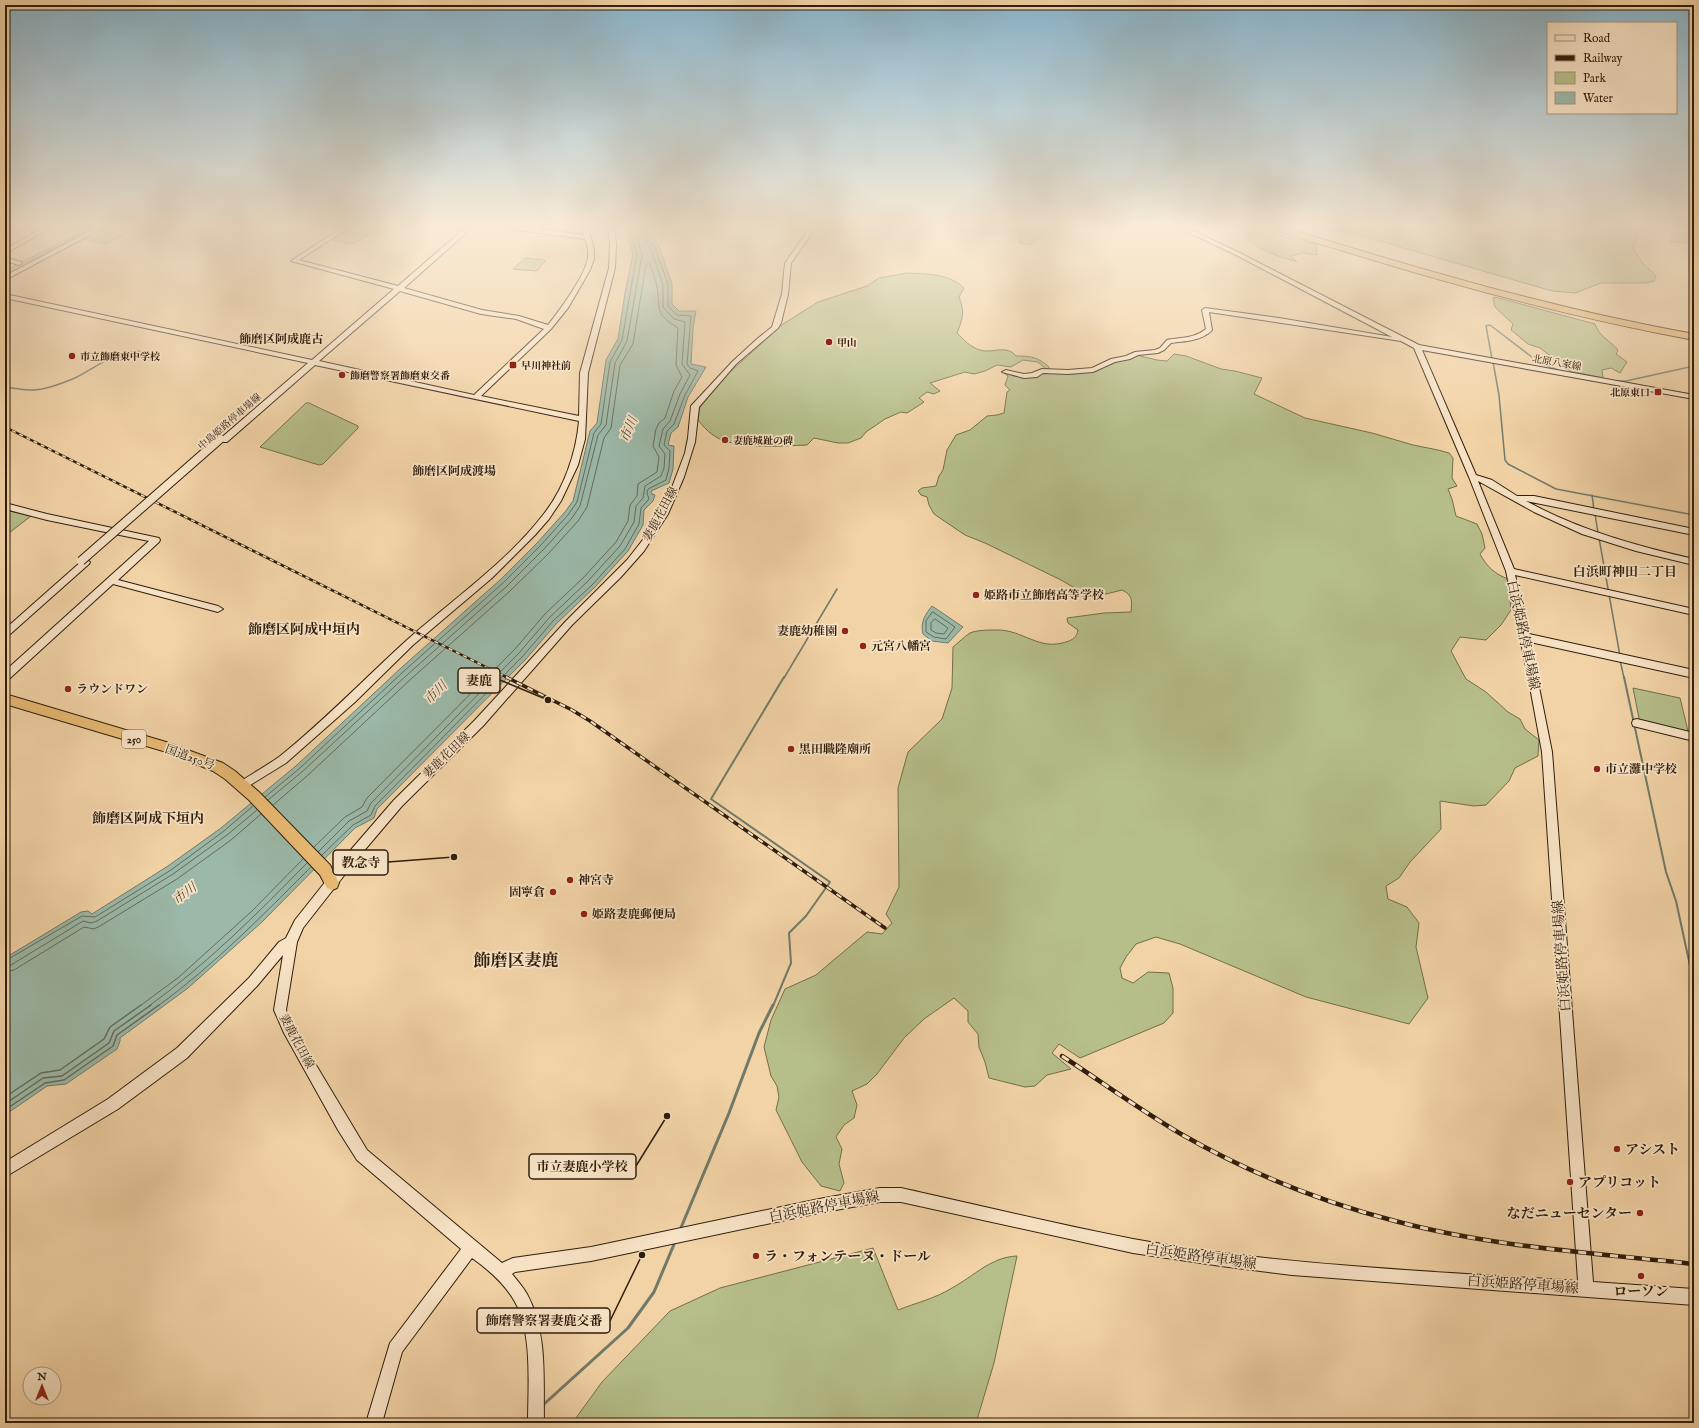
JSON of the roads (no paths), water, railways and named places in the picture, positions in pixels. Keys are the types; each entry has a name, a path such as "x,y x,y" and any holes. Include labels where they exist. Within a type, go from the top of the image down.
{"highway":[{"path":"1496,294 1605,320 1694,337"},
{"path":"1509,294 1694,334"},
{"name":"国道250号","path":"5,700 195,757 218,767 254,796 326,870 332,883"}],"street":[{"name":"中島姫路停車場線","path":"5,634 84,561 390,294"},
{"path":"416,294 481,312 517,317 549,328"},
{"path":"476,397 549,328 565,308 573,294"},
{"path":"242,786 282,760 308,738 410,643 489,576 546,517 566,485 574,465 583,419 584,367 605,294"},
{"name":"妻鹿花田線","path":"501,1272 362,1155 288,1029 280,1010 291,942 294,932 299,924 387,814 517,683 557,635 616,579 637,555 652,534 671,497 689,450 693,430 692,415 695,406 734,363 759,340 775,328 778,323 785,294"},
{"path":"1314,294 1417,347"},
{"path":"5,296 583,419"},
{"path":"1006,372 1024,376 1034,375 1042,371 1068,372 1093,370 1113,360 1128,358 1137,353 1156,352 1162,349 1164,345 1169,342 1203,335 1209,330 1205,310 1279,320 1407,342"},
{"name":"北原八家線","path":"1417,347 1694,397"},
{"name":"白浜姫路停車場線","path":"501,1272 513,1265 591,1254 880,1194 901,1195 1133,1246 1184,1255 1292,1268 1586,1288 1570,1085 1547,752 1525,637 1510,571 1473,477 1417,347"},
{"path":"1473,477 1486,480 1513,497 1551,517 1598,536 1650,552 1694,562"},
{"path":"1513,497 1534,499 1694,532"},
{"path":"5,506 47,517 156,540 5,677"},
{"name":"中島姫路停車場線","path":"5,626 84,561"},
{"path":"1510,571 1694,612"},
{"path":"111,581 218,609"},
{"path":"1525,637 1694,674"},
{"path":"1637,723 1694,737"},
{"path":"5,1170 113,1104 182,1053 253,982 283,946 291,942"},
{"path":"374,1423 395,1348 471,1248"},
{"path":"501,1272 521,1298 532,1333 535,1355 536,1422"},
{"path":"1586,1288 1694,1297"}],"water":[{"name":"市川","path":"625,294 672,294 672,304 679,311 696,311 693,328 691,364 706,367 688,397 678,427 671,433 668,445 674,446 673,469 669,483 651,491 652,494 655,495 653,501 644,510 643,525 628,551 595,587 556,624 526,659 377,809 374,818 355,828 262,922 188,988 120,1038 117,1049 66,1084 47,1086 5,1115 5,958 81,912 88,911 92,914 168,866 221,828 297,765 401,668 500,580 537,543 573,501 590,431 597,423 606,360 618,339"},
{"path":"932,606 963,627 948,643 932,641 923,634 922,626 924,619"}],"waterway":[{"path":"1492,359 1486,326 1490,325 1541,364 1561,371"},
{"path":"5,387 30,390 43,389 75,378 103,362 121,354 141,351 152,353"},
{"path":"1493,362 1499,395 1505,460 1508,464 1556,489 1592,496"},
{"path":"1615,381 1626,381 1694,366"},
{"path":"1628,383 1694,395"},
{"path":"1592,496 1694,515"},
{"path":"1592,496 1594,510"},
{"path":"1595,514 1598,533"},
{"path":"1599,538 1620,656"},
{"path":"784,678 837,589"},
{"path":"1620,660 1624,678"},
{"path":"773,1006 791,963 789,933 806,916 830,882 711,799 784,677"},
{"path":"1624,677 1666,872 1676,901 1694,984"},
{"path":"680,1230 729,1113 759,1033 773,1005"},
{"path":"543,1405 628,1328 654,1292 675,1242"},
{"path":"523,1423 529,1417"}],"railway":[{"path":"5,427 508,678"},
{"path":"508,678 572,710 590,721 885,928"},
{"path":"1062,1056 1151,1115 1206,1148 1285,1185 1340,1205 1395,1221 1469,1237 1543,1248 1694,1264"}],"place":[{"name":"甲山","path":"829,342"},
{"name":"市立飾磨東中学校","path":"72,356"},
{"name":"早川神社前","path":"513,365"},
{"name":"飾磨警察署飾磨東交番","path":"342,375"},
{"name":"北原東口","path":"1658,392"},
{"name":"妻鹿城趾の碑","path":"725,440"},
{"name":"姫路市立飾磨高等学校","path":"976,595"},
{"name":"妻鹿幼稚園","path":"845,631"},
{"name":"元宮八幡宮","path":"863,646"},
{"name":"ラウンドワン","path":"68,689"},
{"name":"妻鹿","path":"548,700"},
{"name":"黒田職隆廟所","path":"791,749"},
{"name":"市立灘中学校","path":"1597,769"},
{"name":"教念寺","path":"454,857"},
{"name":"神宮寺","path":"570,880"},
{"name":"固寧倉","path":"553,892"},
{"name":"姫路妻鹿郵便局","path":"584,914"},
{"name":"市立妻鹿小学校","path":"667,1116"},
{"name":"アシスト","path":"1617,1149"},
{"name":"アプリコット","path":"1570,1182"},
{"name":"なだニューセンター","path":"1640,1213"},
{"name":"飾磨警察署妻鹿交番","path":"642,1255"},
{"name":"ラ・フォンテーヌ・ドール","path":"756,1256"},
{"name":"ローソン","path":"1641,1276"}],"district":[{"name":"飾磨区阿成鹿古","path":"281,339"},
{"name":"飾磨区阿成渡場","path":"454,471"},
{"name":"白浜町神田二丁目","path":"1625,571"},
{"name":"飾磨区阿成中垣内","path":"304,629"},
{"name":"飾磨区阿成下垣内","path":"148,818"},
{"name":"飾磨区妻鹿","path":"516,960"}]}
